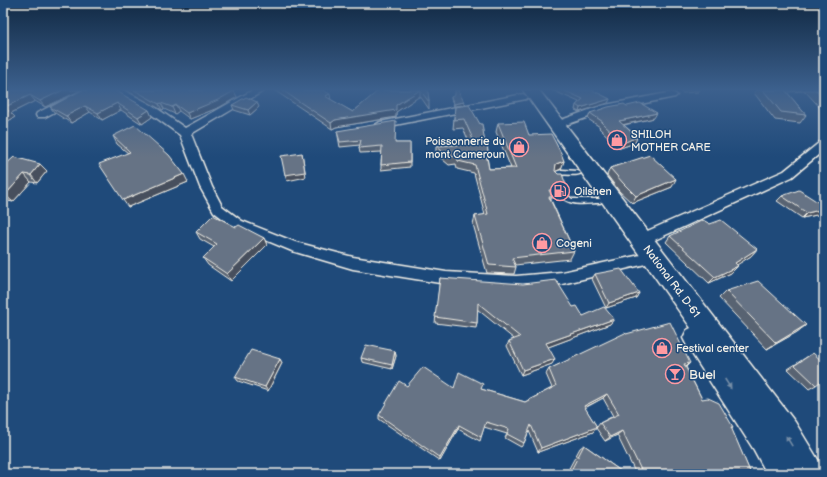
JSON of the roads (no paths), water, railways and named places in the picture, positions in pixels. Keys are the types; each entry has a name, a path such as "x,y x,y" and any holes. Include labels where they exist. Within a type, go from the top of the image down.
{"highway":[{"name":"National Rd. D-61","path":"534,112 568,176 600,201 646,252 711,358 765,440 784,474"},
{"name":"National Rd. D-61","path":"544,112 557,125 646,252 784,433 809,474"}],"street":[{"path":"41,116 48,112"},
{"path":"155,112 185,133 206,187 218,209 238,224 292,246 353,263 446,278 516,282 562,278 646,252 788,174 824,144"},
{"path":"185,133 221,112"},
{"path":"368,126 450,112"},
{"path":"557,125 592,112"}],"lane":[{"path":"565,197 571,201 600,201"}],"place":[{"name":"SHILOH MOTHER CARE","path":"617,140"},
{"name":"Poissonnerie du mont Cameroun","path":"519,147"},
{"name":"Oilshen","path":"560,191"},
{"name":"Cogeni","path":"542,243"},
{"name":"Festival center","path":"662,348"},
{"name":"Buel","path":"675,374"}]}
